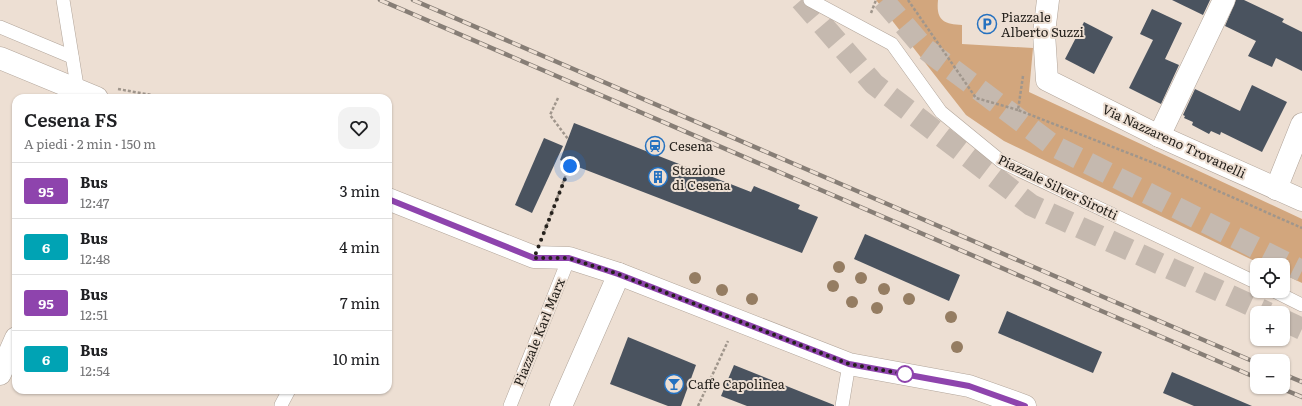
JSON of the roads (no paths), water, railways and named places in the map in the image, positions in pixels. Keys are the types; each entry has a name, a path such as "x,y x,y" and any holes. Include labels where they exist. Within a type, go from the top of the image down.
{"street":[{"name":"Via Nazzareno Trovanelli","path":"1048,0 1044,32 1047,80 1159,136 1302,200"},
{"path":"1159,136 1224,0"},
{"path":"0,58 86,94"},
{"path":"1276,189 1302,124"},
{"path":"392,201 534,258 569,258 618,274 849,364 969,386 1025,406"},
{"path":"561,406 618,274"},
{"path":"0,374 12,347"}],"lane":[{"path":"62,0 72,57 88,94"},
{"name":"Piazzale Silver Sirotti","path":"810,0 892,44 941,112 1002,162 1250,280"},
{"path":"0,27 72,57"},
{"name":"Piazzale Karl Marx","path":"510,406 569,258"},
{"path":"1289,298 1302,304"},
{"path":"842,406 849,364"},
{"path":"281,405 287,394"}],"tunnel":[{"path":"801,0 874,84 1031,205 1253,306"},
{"path":"883,0 924,48 1054,146 1302,271"},
{"path":"1290,323 1302,329"}],"railway":[{"path":"380,0 1250,375"},
{"path":"413,0 1250,360"},
{"path":"1290,377 1302,382"},
{"path":"1290,392 1302,397"}],"place":[{"name":"Piazzale Alberto Suzzi","path":"987,24"},
{"name":"Cesena","path":"655,146"},
{"name":"Stazione di Cesena","path":"658,177"},
{"name":"Caffe Capolinea","path":"674,384"}]}
